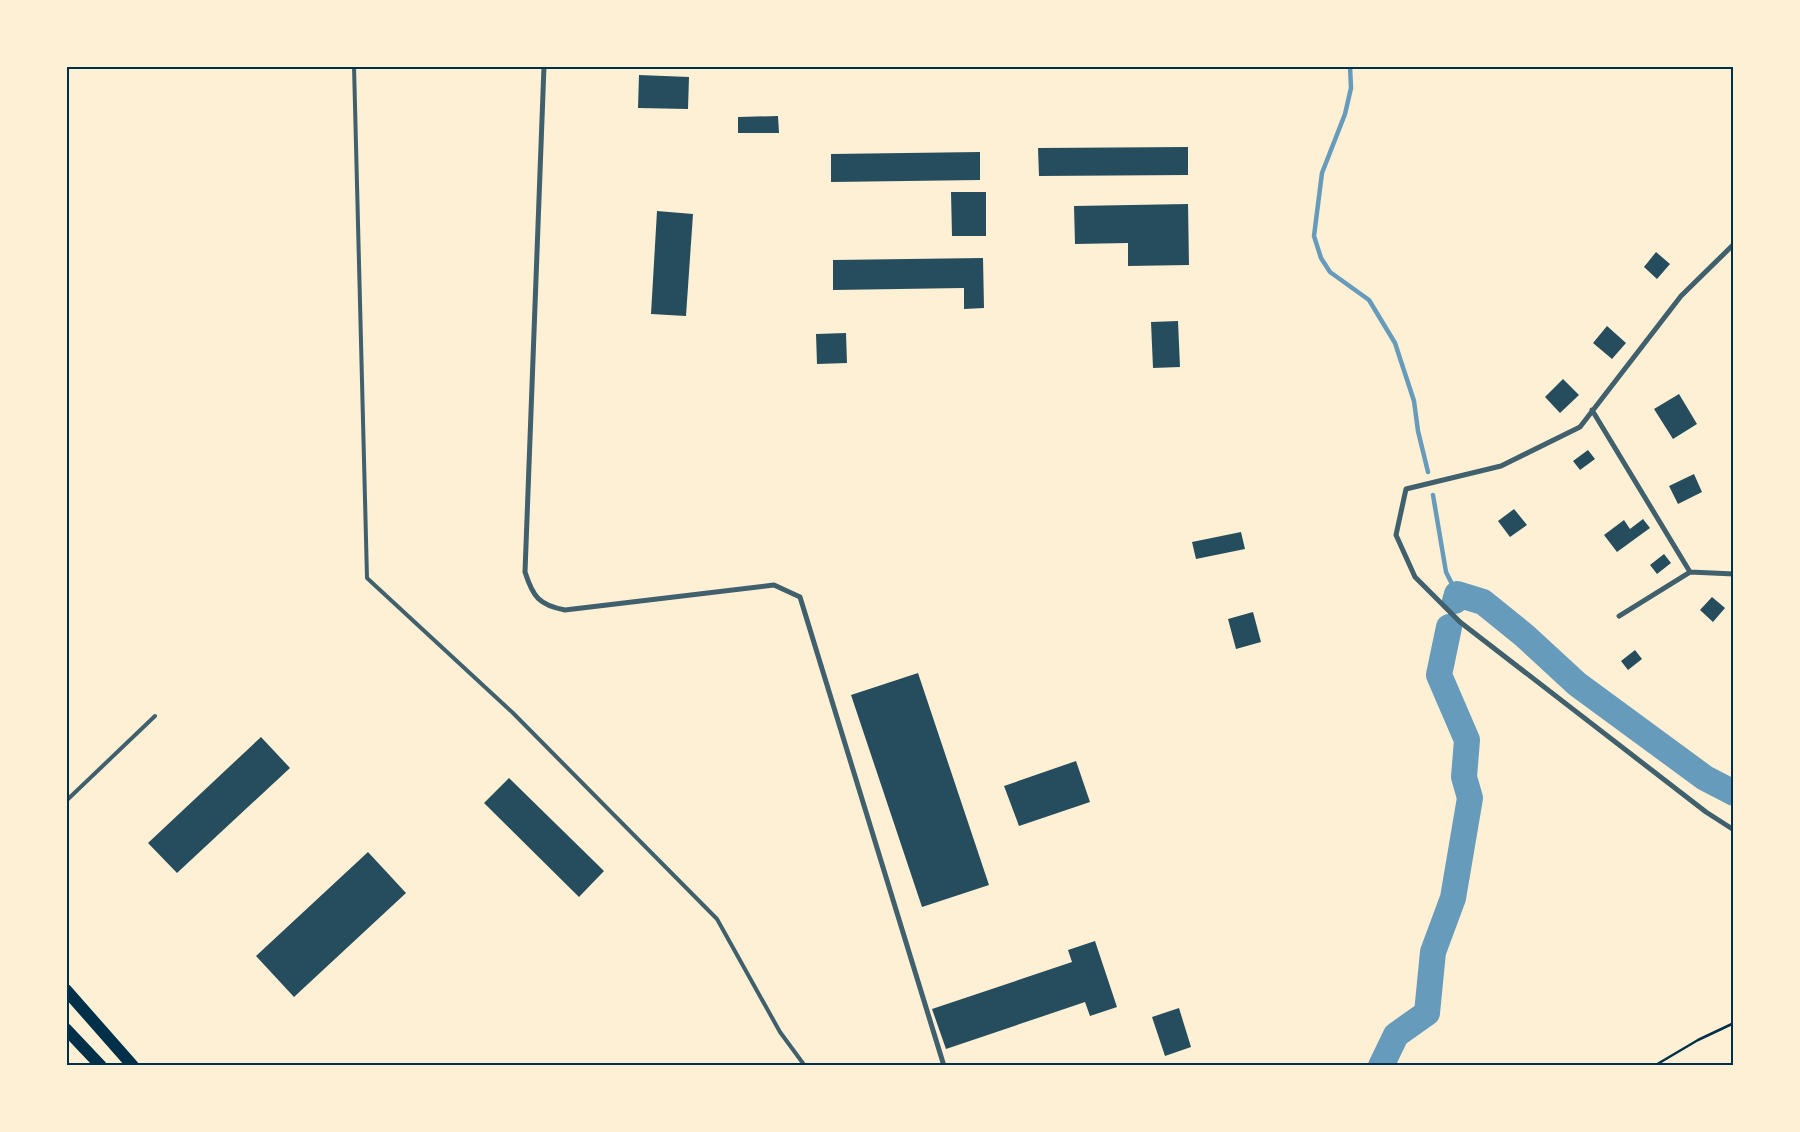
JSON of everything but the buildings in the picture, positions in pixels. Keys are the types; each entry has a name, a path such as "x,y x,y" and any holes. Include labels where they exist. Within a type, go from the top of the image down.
{"highway":[{"path":"66,990 133,1066"},
{"path":"66,1029 101,1066"}],"street":[{"path":"544,66 525,572 532,592 547,606 565,610 774,585 800,597 944,1066"},
{"path":"1734,244 1681,296 1580,427 1501,466 1406,489 1396,535 1415,577 1460,622 1734,830"},
{"path":"1592,410 1690,572"},
{"path":"1619,616 1690,572 1734,574"}],"lane":[{"path":"354,66 367,578 513,713 717,919 780,1032 805,1066"},
{"path":"66,801 155,716"}],"path":[{"path":"1654,1066 1698,1040 1734,1024"}],"waterway":[{"path":"1350,66 1351,88 1345,114 1322,173 1314,236 1321,258 1330,272 1369,300 1395,343 1414,401 1418,431 1428,472"},
{"path":"1433,495 1446,572 1457,594"},
{"path":"1455,601 1457,594 1483,602 1525,636 1577,684 1705,778 1734,793"},
{"path":"1381,1066 1396,1035 1427,1013 1433,952 1453,898 1470,798 1464,777 1467,740 1439,675 1449,627"}]}
